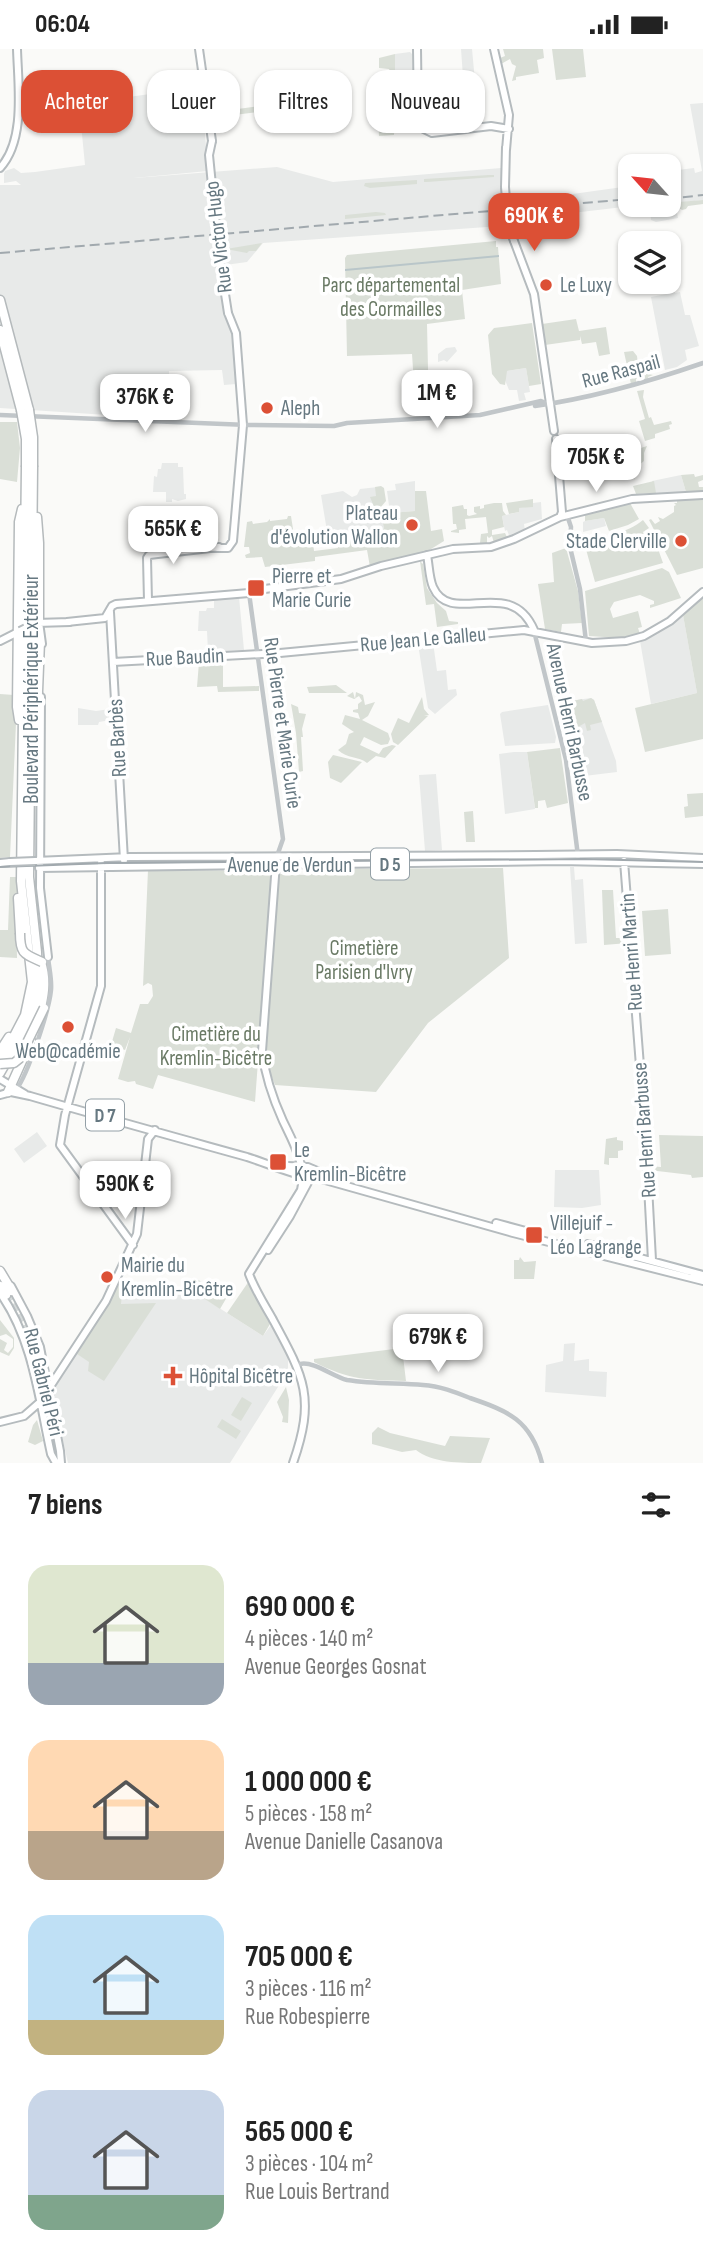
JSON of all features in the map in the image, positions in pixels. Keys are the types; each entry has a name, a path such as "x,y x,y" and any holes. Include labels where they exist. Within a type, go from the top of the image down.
{"highway":[{"name":"Boulevard Périphérique Extérieur","path":"0,300 29,410 33,437 27,744 29,877 38,983 32,1015 5,1087"},
{"path":"0,330 22,410 30,488 39,527 38,623"},
{"path":"27,744 17,708 19,522 30,488"},
{"path":"0,1063 14,1063 19,1059 44,1008 48,988 46,962 26,955 22,950 19,896 27,744 37,716 40,641"},
{"path":"0,1063 17,1034 28,1008 31,990 31,965 21,881"},
{"path":"5,1087 30,1045 43,1001 44,973 37,952"},
{"path":"0,1051 20,1015 31,965"},
{"path":"0,1268 7,1293"},
{"path":"0,1278 7,1293"},
{"path":"0,1286 7,1293"}],"main road":[{"path":"0,168 14,144 17,133 17,49"},
{"name":"Rue Victor Hugo","path":"148,601 149,555 231,547 234,532 243,425 236,333 228,313 219,256 209,155 212,141 200,49"},
{"path":"417,49 418,120 422,128 432,133 491,126 507,129"},
{"path":"495,49 508,109 505,187 508,224 534,294 554,431"},
{"path":"556,439 564,516"},
{"path":"558,461 564,516"},
{"path":"67,622 103,618 115,604 249,593 341,579 453,549 497,546 564,516 635,498 703,495"},
{"path":"427,555 432,586 445,601 461,604 496,602 513,606 523,613 534,630"},
{"path":"523,613 525,627 534,630 586,642 626,641 644,636 675,618 703,592"},
{"name":"Rue Barbès","path":"110,610 123,858 126,866"},
{"path":"0,641 38,623 103,621 111,627"},
{"path":"38,623 42,645 38,864 46,962"},
{"name":"Rue Jean Le Galleu","path":"258,654 525,627"},
{"name":"Rue Baudin","path":"113,662 258,654"},
{"path":"279,853 275,865 262,1044 264,1065 280,1114 301,1161 301,1190 250,1271 299,1365 306,1412 293,1463"},
{"name":"Avenue de Verdun","path":"0,863 101,862 123,858 279,853 525,856 624,854"},
{"name":"D 5","path":"624,854 703,858"},
{"name":"Rue Henri Martin","path":"624,854 637,1042"},
{"name":"Avenue de Verdun","path":"101,862 126,866 552,861 703,864"},
{"path":"101,862 101,986 67,1106 60,1145 133,1245"},
{"name":"Rue Henri Barbusse","path":"637,1042 652,1260"},
{"name":"D 7","path":"5,1087 311,1178 703,1278"},
{"path":"0,1422 24,1416 39,1400 106,1301 137,1234 148,1139 155,1131"},
{"name":"D 7","path":"155,1131 295,1168 301,1161 325,1175 435,1208"},
{"path":"252,1277 311,1178 311,1168"},
{"path":"286,1223 290,1205"},
{"path":"273,1241 284,1215"},
{"path":"584,1249 590,1244 652,1260 703,1278"},
{"name":"Rue Gabriel Péri","path":"0,1268 27,1316 40,1346 61,1451 58,1463"},
{"name":"Rue Gabriel Péri","path":"7,1293 27,1348 51,1454 58,1463"}],"street":[{"name":"Rue Raspail","path":"0,415 334,426 480,415 596,396 703,363"},
{"path":"564,516 571,527 570,547 580,589 586,642"},
{"name":"Rue Pierre et Marie Curie","path":"249,593 283,839 279,853"},
{"name":"Avenue Henri Barbusse","path":"534,630 566,759 579,863"},
{"path":"5,1087 32,1055 48,1006 51,986 46,962"},
{"path":"299,1365 311,1363 334,1376 371,1384 433,1386 499,1408 526,1428 535,1441 542,1463"}],"shaded area":[{"path":"461,49 472,49 474,70 462,70"},
{"path":"410,52 413,70 395,70 395,54"},
{"path":"147,94 147,133 205,133 208,171 134,178 277,167 333,182 501,168 501,204 618,188 618,208 555,215 551,219 552,236 522,238 518,235 513,217 503,218 501,226 263,243 247,262 218,266 225,315 231,333 236,384 224,385 222,370 169,371 169,419 0,408 0,185 21,185 16,181 4,183 5,171 14,168 21,173 35,172 85,165 82,133 133,133 133,96"},
{"path":"703,103 703,200 681,203 681,170 694,168 695,173 702,171 690,104"},
{"path":"651,217 678,218 656,222"},
{"path":"499,257 345,271 345,269"},
{"path":"680,294 685,315 690,315 699,346 685,350 687,360 677,367 665,370 651,297"},
{"path":"455,347 457,351 447,362 438,362 438,354 446,348"},
{"path":"526,368 530,392 524,393 526,400 519,401 517,390 509,390 505,380 501,380 500,372"},
{"path":"162,463 178,463 178,467 183,467 186,499 166,502 166,492 153,492 154,476 157,477"},
{"path":"681,475 686,492 654,493 652,481"},
{"path":"415,481 415,511 390,513 387,491 396,490 395,484"},
{"path":"378,487 384,528 378,536 362,539 353,532 336,534 335,529 327,531 321,495 343,491 352,497 357,495 360,489"},
{"path":"541,502 542,519 524,524 525,531 510,538 507,530 505,531 502,516 519,512 518,508"},
{"path":"604,518 606,526 583,532 583,522"},
{"path":"239,597 244,650 208,652 207,631 198,631 199,611 214,608 214,599"},
{"path":"683,615 697,693 651,704 640,641"},
{"path":"433,642 437,671 446,670 448,690 456,689 457,695 435,714 428,708 418,644"},
{"path":"591,698 616,761 617,772 576,777 575,770 578,769 575,751 559,705 561,702"},
{"path":"548,705 555,743 505,746 500,714 502,712"},
{"path":"78,708 96,711 110,709 110,720 99,722 98,725 78,725"},
{"path":"527,752 535,809 505,814 499,754"},
{"path":"436,774 442,850 425,851 419,775"},
{"path":"570,867 574,867 575,880 583,879 587,943 575,944"},
{"path":"37,1132 47,1146 24,1163 14,1149"},
{"path":"555,1170 599,1170 601,1205 582,1208 554,1207"},
{"name":"Hôpital Bicêtre","path":"118,1284 188,1288 263,1336 271,1325 288,1358 288,1371 230,1463 68,1463 52,1392 107,1307"},
{"path":"575,1343 574,1361 589,1359 589,1371 607,1372 606,1397 545,1392 546,1365 563,1361 564,1344"}],"green space":[{"path":"503,49 543,49 544,58 537,60 539,73 516,77 516,80 512,81 516,66 510,59 501,64 500,58 505,56"},
{"path":"552,49 583,49 586,77 556,80"},
{"path":"395,54 395,70 379,68 379,58"},
{"path":"254,107 254,112 240,114 240,109"},
{"path":"379,133 394,133 394,135 379,136"},
{"path":"494,177 424,182 424,179"},
{"path":"417,180 417,184 370,188 364,186 365,183"},
{"path":"703,200 703,204 688,206 682,210 681,202"},
{"path":"376,212 386,215 345,219 345,215"},
{"name":"Parc départemental des Cormailles","path":"496,241 501,284 462,290 465,319 427,324 429,413 416,413 412,354 347,356 345,258 347,255"},
{"path":"262,243 256,251 247,253 220,250"},
{"path":"576,319 579,331 606,327 610,354 599,356 596,342 582,344 580,336 580,340 545,345 542,324"},
{"path":"532,323 541,384 529,386 526,368 507,371 505,385 500,384 492,374 488,335 494,328"},
{"path":"633,351 638,365 644,364 648,374 653,375 641,381 640,378 636,379 636,382 631,384 624,352"},
{"path":"644,390 643,397 649,418 651,417 654,425 671,421 672,424 669,425 670,429 645,441 639,421 645,419 637,391"},
{"path":"0,422 17,422 20,448 17,482 0,479"},
{"path":"647,446 644,461 634,469 635,480 625,453"},
{"path":"694,474 695,477 703,475 703,480 698,482 703,491 686,492 681,475"},
{"path":"654,481 656,493 636,494 633,486"},
{"path":"375,487 384,488 386,501 380,508 375,509 370,497 376,496"},
{"path":"415,491 426,491 431,531 442,529 444,541 423,554 370,567 367,550 315,557 315,561 265,567 262,557 246,558 245,555 250,553 249,547 244,547 247,522 252,521 253,524 270,519 287,519 291,516 295,542 313,542 314,551 338,548 336,534 353,532 362,538 378,536 384,528 382,519 391,518 390,513 415,511"},
{"path":"533,499 533,507 519,508 519,512 509,514 506,503"},
{"name":"Stade Clerville","path":"703,499 703,568 677,575 649,520 655,524 660,521 658,517 663,519 674,512 674,503 677,503 677,500"},
{"path":"502,503 506,515 502,516 504,527 492,530 492,535 505,533 508,539 494,543 492,536 487,536 485,545 480,543 481,534 488,533 486,517 465,519 466,529 459,530 459,533 451,532 457,529 456,524 453,524 452,507 463,505 469,516 477,514 474,507 480,506 480,509 484,508 484,505"},
{"path":"630,503 639,519 628,525 609,531 604,518 585,521 585,514"},
{"path":"643,520 649,528 643,532 649,548 657,546 663,563 595,582 584,542 622,532"},
{"path":"566,548 578,591 582,623 562,624 561,632 545,629 538,584 554,582 552,553"},
{"path":"420,561 423,564 427,588 446,611 449,621 458,624 437,627 434,604 426,605"},
{"path":"662,568 669,572 681,598 650,608 654,601 640,595 614,602 610,609 613,618 638,611 642,627 638,628 640,634 619,638 589,636 585,591"},
{"path":"703,597 703,739 645,752 635,708 697,693 683,615"},
{"path":"223,660 223,687 259,686 259,691 218,692 217,686 197,687 199,662"},
{"path":"336,685 347,693 309,693 307,687"},
{"path":"356,692 363,695 365,705 375,702 368,716 362,720 388,733 390,739 388,744 381,745 364,737 360,745 379,754 383,748 396,746 385,758 376,756 367,763 338,750 346,744 349,734 354,732 342,724 345,715 360,719 358,713 353,710 358,709 358,704 362,701 359,696 355,698"},
{"path":"0,694 14,695 16,723 10,857 0,858"},
{"path":"422,697 424,709 429,715 424,716 428,716 398,745 393,742 391,734 398,718 409,723"},
{"path":"591,698 602,722 590,725 591,730 587,731 585,723 576,728 573,701"},
{"path":"291,704 298,707 299,713 306,714 301,737 303,771 299,772 296,733"},
{"path":"560,748 568,803 547,808 545,800 538,801 538,808 535,808 527,752"},
{"path":"333,755 362,762 341,783 330,778 328,762"},
{"path":"703,793 703,816 685,818 687,794"},
{"path":"473,811 475,842 466,842 464,812"},
{"path":"267,858 267,863 161,865 161,859"},
{"name":"Cimetière Parisien d'Ivry","path":"503,868 509,958 428,1023 376,1092 275,1085 268,1067 266,1051 279,874 306,875 306,869"},
{"name":"Cimetière du Kremlin-Bicêtre","path":"148,870 272,871 255,1102 158,1075 153,1089 136,1084 135,1081 118,1079 130,1037 125,1050 111,1045 116,1028 131,1033 140,1004 148,1004 153,996 152,985 148,983 143,986"},
{"path":"10,877 19,877 16,899 17,958 0,957 0,930 8,930"},
{"path":"602,890 613,890 616,938 628,938 628,943 604,945"},
{"path":"668,909 671,954 645,956 642,911"},
{"path":"659,1135 703,1136 703,1177 692,1178 691,1175 649,1170 649,1166 661,1167"},
{"path":"617,1137 617,1140 623,1141 623,1150 618,1151 618,1158 609,1158 609,1165 604,1164 606,1139"},
{"path":"520,1257 524,1262 536,1261 534,1279 514,1279 514,1260 519,1260"},
{"path":"195,1278 227,1297 220,1309 188,1288"},
{"path":"249,1281 270,1324 263,1336 227,1313"},
{"path":"118,1284 123,1284 121,1304 156,1303 104,1381 88,1371 89,1362 77,1354 107,1307"},
{"path":"0,1320 14,1338 14,1348 9,1356 0,1352 0,1339 7,1343 4,1350 8,1353 13,1347 13,1339 6,1334 0,1336"},
{"path":"402,1348 406,1381 359,1378 314,1362 314,1359"},
{"path":"286,1387 289,1400 288,1423 282,1422 283,1417 277,1402"},
{"path":"242,1397 252,1403 241,1421 231,1415"},
{"path":"222,1419 241,1431 236,1439 217,1427"},
{"path":"37,1420 43,1441 35,1445 28,1442"},
{"path":"378,1427 390,1433 445,1446 450,1436 490,1438 481,1463 456,1462 430,1458 416,1450 402,1452 372,1444 372,1433"}],"tunnel":[{"path":"10,1292 32,1335 60,1463"}],"tram line":[{"path":"0,867 106,863 584,859 703,862"}],"railway":[{"path":"681,198 703,195"},
{"path":"0,253 618,200"}],"place":[{"name":"Le Luxy","path":"546,285"},
{"name":"Aleph","path":"267,408"},
{"name":"Plateau d'évolution Wallon","path":"412,525"},
{"name":"Stade Clerville","path":"681,541"},
{"name":"Pierre et Marie Curie","path":"256,588"},
{"name":"Web@cadémie","path":"68,1027"},
{"name":"Le Kremlin-Bicêtre","path":"278,1162"},
{"name":"Villejuif - Léo Lagrange","path":"534,1235"},
{"name":"Mairie du Kremlin-Bicêtre","path":"107,1277"},
{"name":"Hôpital Bicêtre","path":"173,1376"}]}
